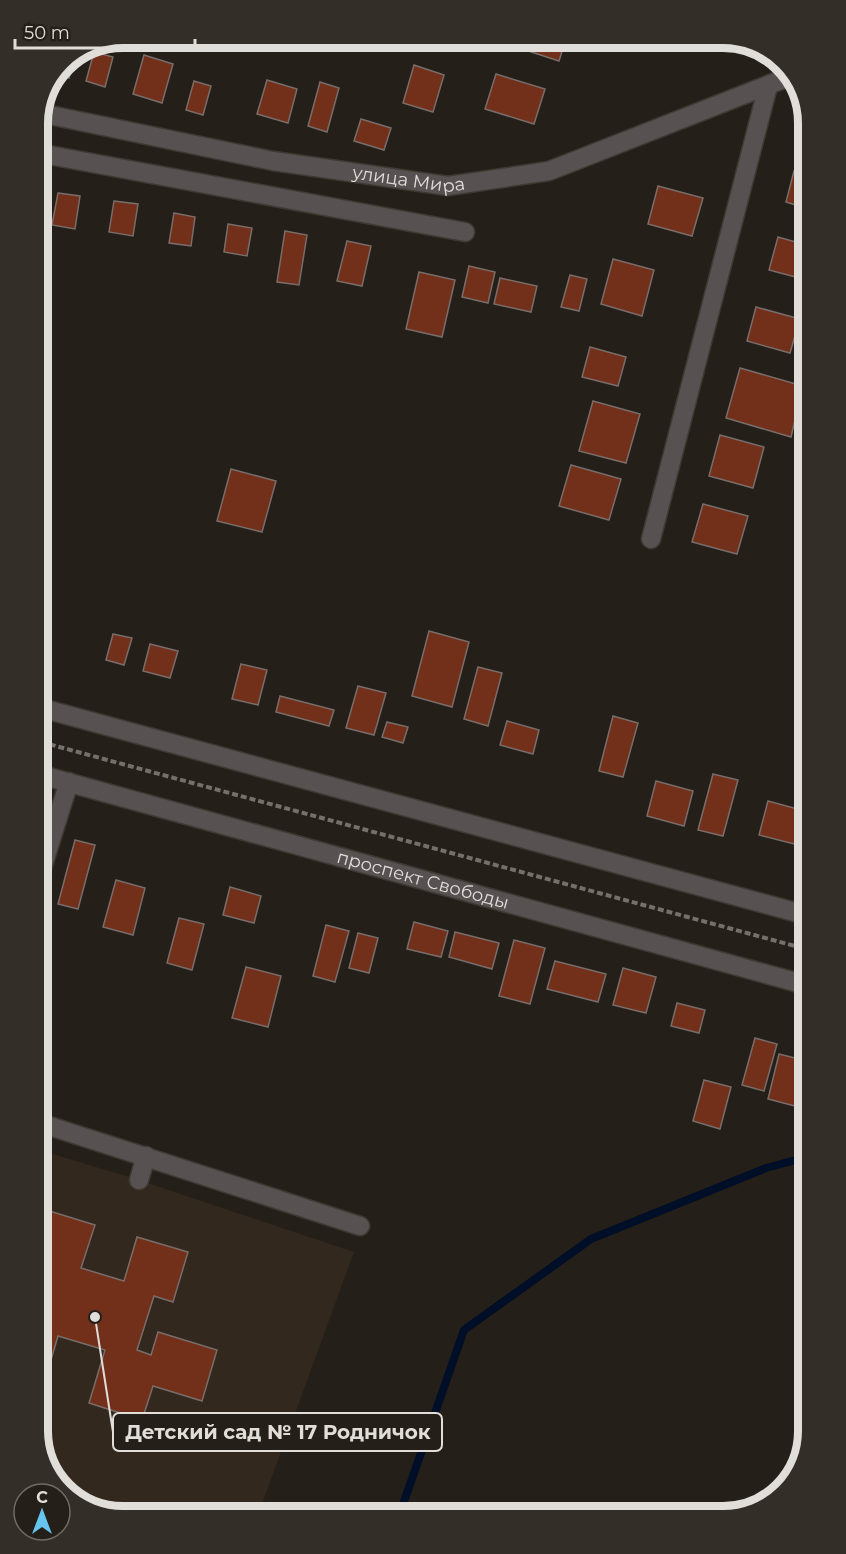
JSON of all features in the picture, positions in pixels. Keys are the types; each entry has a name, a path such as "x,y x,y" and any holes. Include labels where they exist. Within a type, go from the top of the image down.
{"street":[{"name":"улица Мира","path":"49,115 273,161 448,186 549,171 783,79"},
{"path":"651,539 768,86"},
{"path":"48,155 465,232"},
{"path":"48,710 798,913"},
{"name":"проспект Свободы","path":"48,777 798,983"},
{"path":"48,849 69,782"},
{"path":"48,1126 360,1226"},
{"path":"139,1180 146,1156"}],"path":[{"path":"48,744 798,947"}],"shaded area":[{"path":"48,1153 139,1180 354,1252 261,1506 108,1505 77,1491 72,1486 72,1482 68,1482 63,1477 54,1460 49,1446 48,1431"}],"building":[{"path":"519,48 563,48 559,61"},
{"path":"97,53 113,57 105,87 86,81 93,54"},
{"path":"144,55 173,64 162,103 133,94"},
{"path":"414,65 444,75 433,112 403,103"},
{"path":"71,69 69,78 63,77"},
{"path":"496,74 545,89 534,124 485,109"},
{"path":"267,80 297,89 288,123 257,114"},
{"path":"194,81 211,86 203,115 186,110"},
{"path":"320,82 339,88 327,132 308,126"},
{"path":"361,119 391,128 384,150 354,141"},
{"path":"794,171 798,172 798,206 786,202"},
{"path":"658,186 703,198 692,236 648,224"},
{"path":"48,189 51,189 48,208"},
{"path":"58,193 80,196 75,229 52,225"},
{"path":"114,201 138,204 133,236 109,232"},
{"path":"174,213 195,217 191,246 169,243"},
{"path":"228,224 252,228 247,256 224,252"},
{"path":"285,231 307,235 299,285 277,282"},
{"path":"778,237 798,243 798,278 769,270"},
{"path":"347,241 371,246 362,286 337,281"},
{"path":"613,259 654,270 642,316 601,304"},
{"path":"469,266 495,272 488,303 462,297"},
{"path":"419,272 455,280 442,337 406,329"},
{"path":"570,275 587,279 579,311 561,307"},
{"path":"500,278 537,286 531,312 494,304"},
{"path":"756,307 798,318 790,353 747,341"},
{"path":"590,347 626,357 618,386 582,377"},
{"path":"740,368 798,385 798,407 791,437 726,418"},
{"path":"593,401 640,414 626,463 579,451"},
{"path":"720,435 764,447 753,488 709,476"},
{"path":"571,465 621,479 609,520 559,506"},
{"path":"231,469 276,481 262,532 217,521"},
{"path":"703,504 748,516 737,554 692,542"},
{"path":"429,631 469,642 452,707 412,696"},
{"path":"113,634 132,638 124,665 106,660"},
{"path":"150,644 178,651 170,678 143,671"},
{"path":"241,664 267,670 258,705 232,699"},
{"path":"478,667 502,673 488,726 464,719"},
{"path":"358,686 386,693 374,735 346,728"},
{"path":"280,696 334,710 329,726 276,712"},
{"path":"613,716 638,723 623,777 599,771"},
{"path":"507,721 539,730 533,754 500,745"},
{"path":"387,722 408,727 403,743 382,737"},
{"path":"713,774 738,780 723,836 698,830"},
{"path":"656,781 693,791 684,826 647,816"},
{"path":"768,801 798,809 798,845 759,835"},
{"path":"75,840 95,845 78,909 58,904"},
{"path":"116,880 145,888 133,935 103,927"},
{"path":"230,887 261,896 254,923 223,915"},
{"path":"179,918 204,924 192,970 167,963"},
{"path":"414,922 448,931 441,957 407,949"},
{"path":"326,925 349,931 335,982 313,976"},
{"path":"455,932 499,943 492,969 449,957"},
{"path":"358,933 378,938 369,973 349,968"},
{"path":"514,940 545,948 530,1004 499,996"},
{"path":"555,961 606,974 598,1002 547,989"},
{"path":"246,967 281,976 268,1027 232,1018"},
{"path":"623,968 656,977 646,1013 613,1005"},
{"path":"677,1003 705,1010 699,1033 671,1026"},
{"path":"755,1038 777,1044 764,1091 742,1085"},
{"path":"779,1054 798,1059 798,1095 795,1106 768,1099"},
{"path":"704,1080 731,1087 720,1129 693,1121"},
{"path":"48,1211 95,1225 81,1268 124,1281 137,1237 188,1252 173,1302 154,1296 137,1350 151,1355 158,1332 217,1350 202,1401 153,1386 142,1420 89,1403 105,1350 58,1336 48,1370"}],"waterway":[{"path":"402,1506 464,1330 591,1239 766,1168 798,1159"}],"place":[{"name":"Детский сад № 17 Родничок","path":"95,1317"}]}
